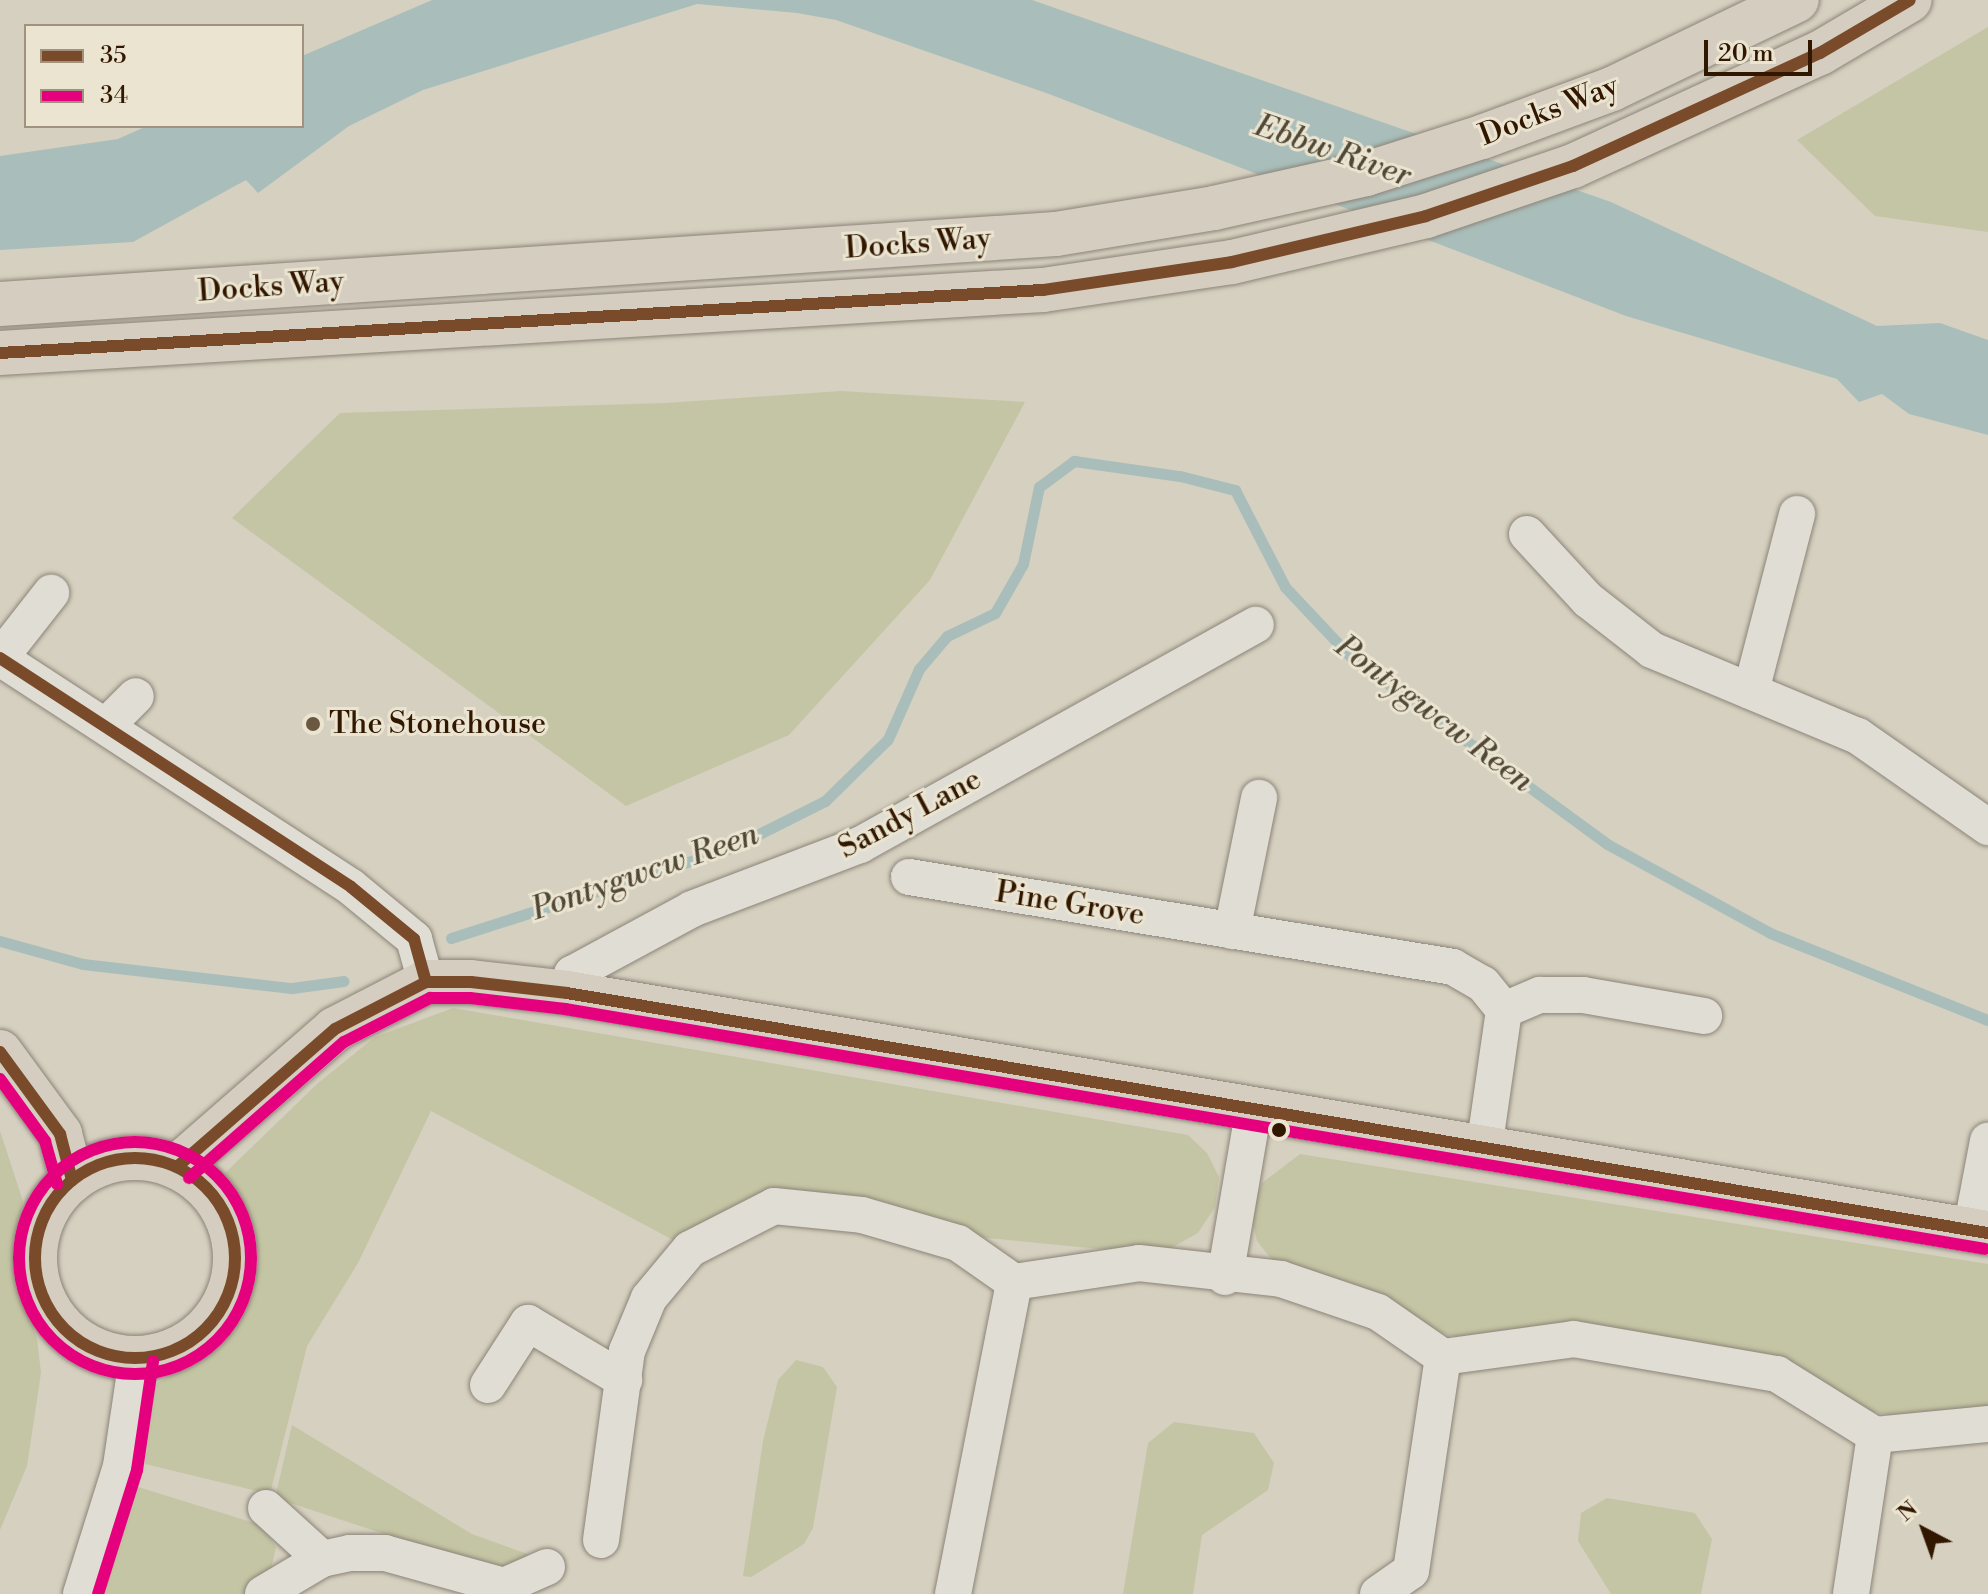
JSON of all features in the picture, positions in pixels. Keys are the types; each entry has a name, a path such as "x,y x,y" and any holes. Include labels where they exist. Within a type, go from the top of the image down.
{"main road":[{"name":"Docks Way","path":"0,304 881,248 1056,234 1166,216 1366,174 1482,137 1612,89 1797,0"},
{"name":"Docks Way","path":"0,353 1043,290 1232,262 1426,216 1573,166 1820,53 1910,0"},
{"path":"178,1166 335,1029 426,982 471,982 567,993 1253,1113 1980,1232"},
{"path":"0,1052 60,1134 72,1180"},
{"path":"121,1158 178,1166 208,1188 227,1217 236,1264 227,1298 212,1322 185,1345 137,1359 102,1353 71,1336 40,1293 36,1238 49,1206 72,1180 121,1158"}],"street":[{"path":"1751,691 1797,514"},
{"path":"1527,534 1617,627 1692,670 1858,736 1988,827"},
{"path":"51,593 0,658 351,887 414,939 426,982"},
{"name":"Sandy Lane","path":"567,993 572,974 692,909 860,845 1256,625"},
{"path":"106,726 136,696"},
{"path":"1232,931 1259,798"},
{"name":"Pine Grove","path":"909,877 1453,967 1483,984 1504,1010"},
{"path":"1484,1149 1504,1010 1540,995 1583,995 1704,1016"},
{"path":"1225,1277 1253,1113"},
{"path":"1980,1232 1988,1141"},
{"path":"601,1540 627,1351 649,1298 690,1249 774,1206 862,1215 958,1243 1014,1282 1139,1263 1225,1277 1281,1279 1378,1312 1443,1357 1574,1339 1678,1354 1777,1374 1875,1435 1988,1424"},
{"path":"953,1594 1014,1282"},
{"path":"488,1385 528,1323 624,1380"},
{"path":"1378,1594 1420,1582 1443,1357"},
{"path":"81,1594 121,1466 137,1359"},
{"path":"1851,1594 1875,1435"},
{"path":"266,1508 322,1559"},
{"path":"263,1594 322,1559 385,1553 504,1586 547,1567"}],"green space":[{"path":"1988,27 1988,232 1875,216 1797,140"},
{"path":"841,391 1025,402 930,580 789,735 626,806 232,518 340,413 666,403"},
{"path":"453,1008 1188,1135 1207,1153 1219,1177 1215,1207 1198,1233 1171,1248 1120,1251 968,1236 825,1194 675,1241 431,1111 358,1263 307,1346 270,1494 145,1464 155,1384 196,1362 221,1339 243,1299 253,1264 244,1215 223,1175 318,1083 375,1037"},
{"path":"0,1131 23,1201 16,1251 19,1293 37,1338 41,1373 27,1466 0,1530"},
{"path":"1300,1154 1988,1264 1988,1413 1917,1419 1866,1411 1824,1397 1447,1335 1272,1260 1257,1241 1250,1211 1262,1183"},
{"path":"796,1360 823,1367 837,1387 813,1528 804,1544 751,1577 743,1576 763,1441 778,1380"},
{"path":"1174,1422 1254,1433 1274,1463 1268,1490 1202,1535 1193,1594 1123,1594 1148,1443"},
{"path":"292,1425 472,1534 533,1556 503,1573 275,1498"},
{"path":"135,1486 261,1525 276,1547 271,1569 244,1594 101,1594"},
{"path":"1607,1498 1695,1513 1712,1539 1701,1594 1611,1594 1578,1541 1581,1513"}],"water":[{"name":"Ebbw River","path":"432,0 1032,0 1611,202 1877,326 1940,323 1988,340 1988,435 1909,414 1882,394 1859,402 1837,379 1626,316 1049,94 836,20 797,13 697,4 423,90 349,126 258,193 246,180 133,242 0,250 0,156 118,139 143,128 304,128 304,55"}],"waterway":[{"name":"Pontygwcw Reen","path":"451,938 731,848 825,801 888,739 919,669 947,636 995,613 1023,564 1039,487 1074,461 1180,476 1235,490 1285,587 1349,655 1607,844 1770,933 1988,1020"},
{"name":"Pontygwcw Reen","path":"0,941 83,964 292,988 344,981"}],"transit line":[{"name":"35","path":"0,353 1043,290 1232,262 1426,216 1573,166 1820,53 1910,0"},
{"name":"35","path":"0,658 351,887 414,939 426,982"},
{"name":"35","path":"178,1166 335,1029 426,982 471,982 567,993 1988,1233"},
{"name":"34","path":"189,1178 344,1042 430,998 470,998 565,1009 1985,1249"},
{"name":"35","path":"0,1052 60,1134 72,1180"},
{"name":"34","path":"0,1079 45,1141 57,1184"},
{"name":"34","path":"135,1142 179,1151 217,1176 242,1214 251,1258 242,1302 217,1340 179,1365 135,1374 91,1365 53,1340 28,1302 19,1258 28,1214 53,1176 91,1151 135,1142"},
{"name":"35","path":"135,1158 173,1166 205,1188 227,1220 235,1258 227,1296 205,1328 173,1350 135,1358 97,1350 65,1328 43,1296 35,1258 43,1220 65,1188 97,1166 135,1158"},
{"name":"34","path":"98,1594 137,1470 153,1361"}],"place":[{"name":"The Stonehouse","path":"313,724"}]}
